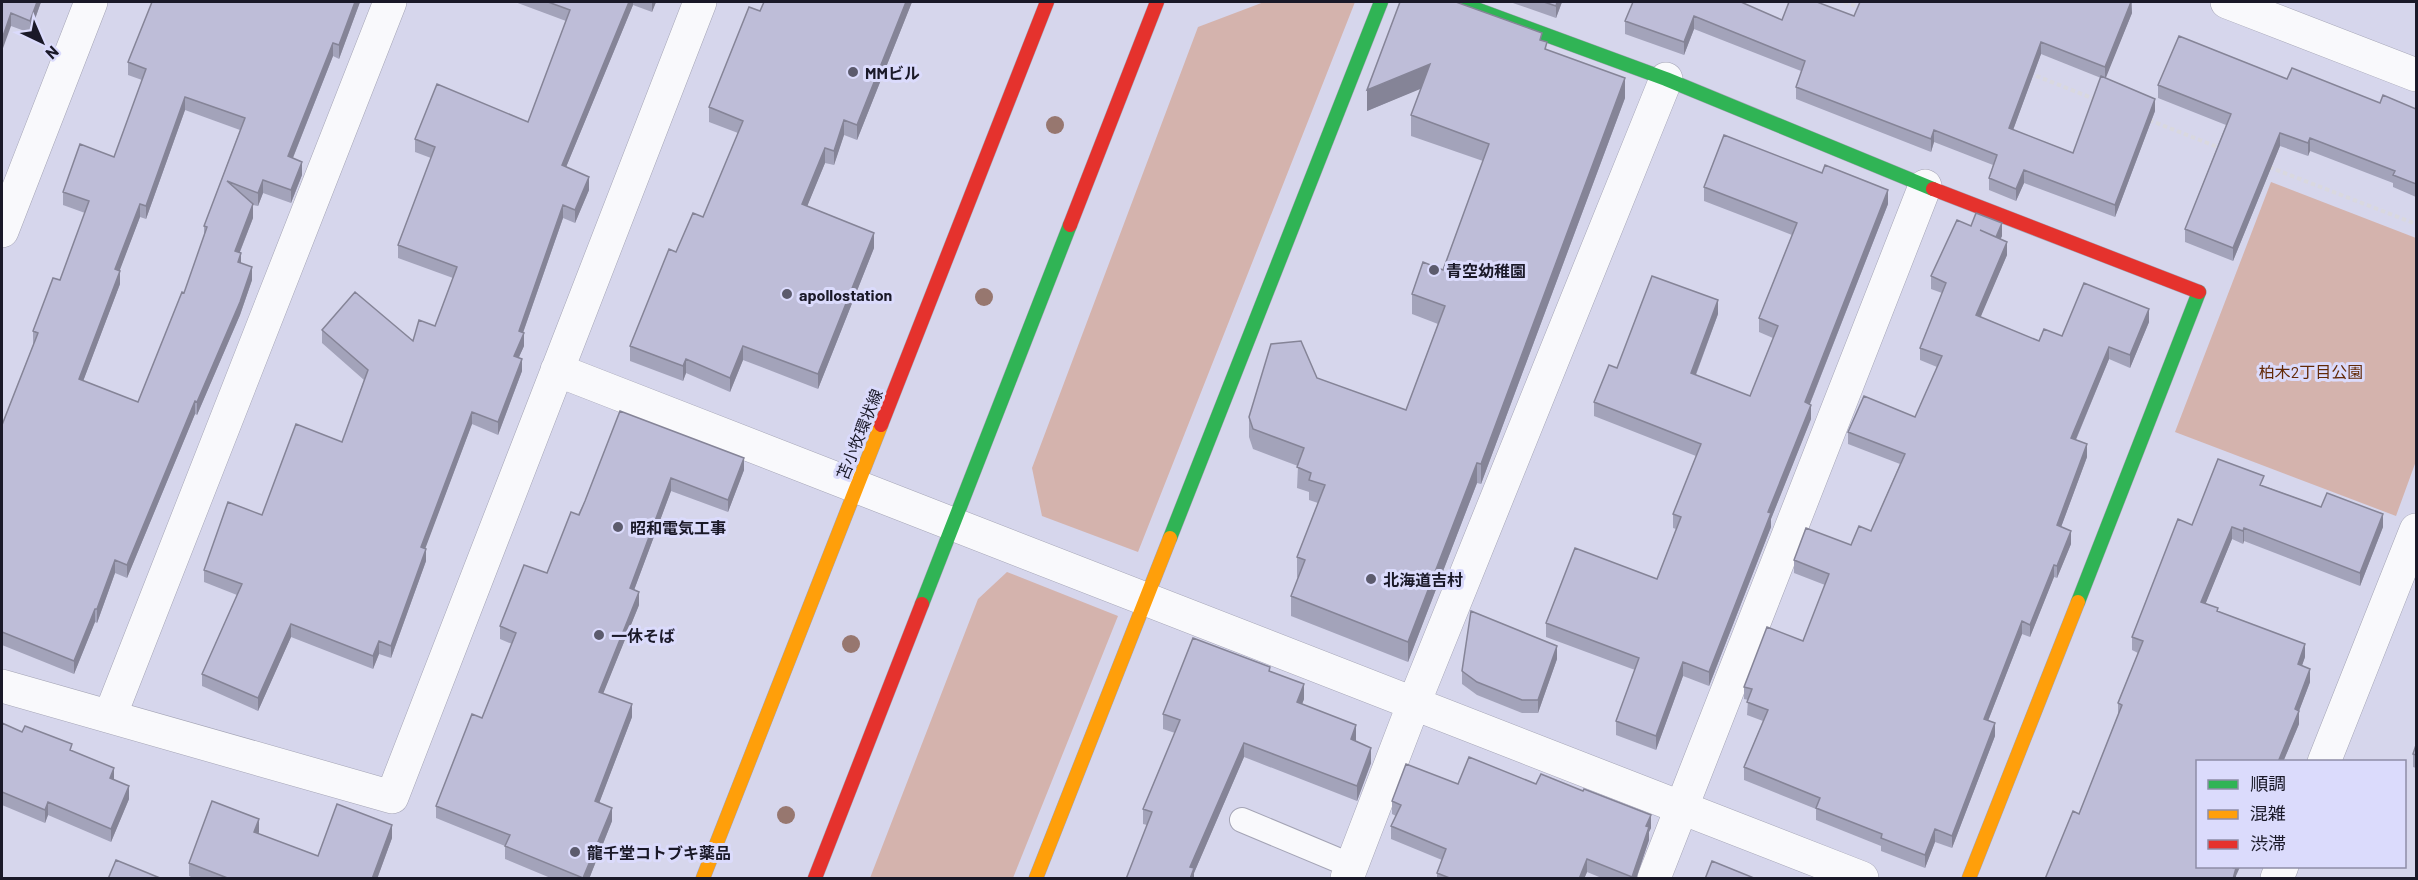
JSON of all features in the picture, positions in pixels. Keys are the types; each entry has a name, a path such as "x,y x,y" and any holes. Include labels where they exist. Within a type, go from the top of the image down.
{"street":[{"path":"2,231 91,2"},
{"path":"110,717 390,2"},
{"path":"2,686 392,797 700,2"},
{"name":"苫小牧環状線","path":"703,879 1047,2"},
{"path":"815,879 1157,2"},
{"path":"1036,879 1382,2"},
{"path":"1457,2 1666,79 1925,186 2199,292 1969,879"},
{"path":"2227,2 2416,75"},
{"path":"1349,872 1414,703 1666,79"},
{"path":"1654,879 1925,186"},
{"path":"557,370 1862,879"},
{"path":"2325,760 2416,530"}],"lane":[{"path":"1242,820 1349,872"}],"path":[{"path":"1844,2 1867,10"},
{"path":"2023,71 2101,102"},
{"path":"2146,119 2224,149"},
{"path":"2269,167 2416,224"}],"green space":[{"path":"1264,2 1355,2 1138,552 1042,516 1032,468 1198,27"},
{"name":"柏木2丁目公園","path":"2271,182 2416,238 2416,461 2396,516 2175,432"},
{"path":"1007,572 1118,616 1013,878 870,878 978,599"}],"building":[{"path":"2,2 37,2 30,21 11,13 2,39"},
{"path":"152,2 355,2 339,45 333,43 288,156 302,162 291,190 263,180 258,193 227,181 253,204 235,251 241,253 238,262 252,267 240,302 197,402 195,401 127,565 115,560 74,661 2,632 2,425 38,333 33,331 53,278 60,280 89,201 63,192 80,144 114,157 146,69 128,62","holes":["185,97 245,118 204,226 207,227 184,293 182,292 138,402 79,379 120,271 115,269 140,204 146,206"]},
{"path":"548,2 629,2 562,165 589,177 575,210 563,205 519,331 524,333 514,356 522,359 498,422 472,412 421,547 426,549 391,646 379,641 373,656 291,624 258,698 202,674 242,584 204,570 228,502 262,515 296,424 342,442 368,370 322,330 355,292 413,341 419,320 435,326 457,267 398,245 435,147 415,139 437,84 528,122 570,10"},
{"path":"764,2 906,2 857,125 844,120 834,151 825,148 802,204 874,233 818,374 743,346 730,378 686,359 683,366 630,346 669,249 676,252 693,213 703,217 743,121 709,107 749,7 760,11"},
{"path":"1400,2 1456,2 1542,33 1540,40 1547,42 1545,49 1625,78 1481,464 1477,463 1408,642 1291,596 1305,560 1297,557 1325,485 1309,480 1311,473 1297,467 1304,448 1253,429 1249,417 1271,344 1301,341 1317,378 1406,410 1445,306 1412,294 1423,262 1443,270 1489,144 1411,115 1430,64 1367,90"},
{"path":"1544,2 1557,2 1556,6"},
{"path":"1633,2 1741,2 1782,20 1789,2 1817,2 1854,16 1860,2 2131,2 2105,67 2041,42 2009,128 2073,153 2101,76 2155,99 2115,205 2024,170 2016,189 1989,178 1997,155 1934,130 1931,139 1796,87 1805,61 1694,16 1684,42 1625,21"},
{"path":"2179,36 2287,79 2292,68 2380,103 2383,95 2416,109 2416,184 2393,175 2395,171 2310,138 2308,143 2280,133 2233,248 2185,229 2231,114 2158,85"},
{"path":"1724,135 1822,173 1825,165 1888,190 1805,402 1811,405 1768,512 1771,513 1709,672 1683,662 1656,736 1616,721 1639,658 1546,623 1575,548 1657,579 1681,517 1673,514 1701,444 1594,402 1609,365 1617,368 1652,276 1718,300 1691,373 1750,396 1778,326 1759,318 1797,223 1704,187"},
{"path":"1976,213 2002,223 1996,237 1980,230 2007,242 1976,315 2039,341 2044,329 2062,336 2084,283 2149,309 2130,355 2109,347 2071,438 2087,444 2057,525 2071,531 2057,566 2054,565 2030,625 2022,621 1984,719 1995,723 1952,836 1935,829 1925,855 1881,838 1882,834 1816,808 1820,798 1744,767 1768,710 1747,702 1752,689 1744,687 1767,627 1803,641 1829,574 1794,560 1806,528 1851,545 1859,526 1871,531 1905,454 1848,432 1864,396 1915,417 1942,356 1920,348 1946,283 1931,276 1957,220 1971,226"},
{"path":"620,411 744,458 728,500 671,478 630,588 639,592 599,692 632,704 595,801 612,808 583,878 505,846 510,835 436,806 472,714 482,718 516,633 500,626 524,565 547,573 571,512 579,515"},
{"path":"2218,459 2264,476 2260,485 2321,507 2327,493 2383,514 2360,573 2244,528 2243,531 2232,527 2201,602 2218,608 2217,611 2305,644 2298,664 2310,669 2295,709 2299,711 2279,760 2196,760 2196,868 2236,868 2233,879 2045,879 2073,811 2079,814 2122,705 2118,703 2143,641 2132,637 2178,519 2192,525"},
{"path":"1471,611 1557,646 1538,700 1522,700 1477,682 1462,671"},
{"path":"1193,638 1270,667 1269,671 1304,684 1297,702 1356,725 1351,739 1371,748 1357,786 1244,743 1190,867 1194,868 1190,879 1126,879 1152,812 1143,809 1180,720 1163,714"},
{"path":"2,723 22,732 25,726 72,744 70,750 114,768 110,778 129,786 111,829 48,802 45,810 2,792"},
{"path":"1469,757 1536,784 1541,774 1651,815 1632,877 1587,859 1579,879 1452,879 1437,873 1446,849 1391,826 1401,805 1392,801 1406,764 1458,784"},
{"path":"212,801 259,819 254,832 318,856 337,804 392,825 372,879 230,879 189,863"},
{"path":"116,860 160,878 108,879"},
{"path":"1712,861 1754,878 1754,879 1705,879"}],"traffic: fast":[{"path":"1170,538 1381,2"},
{"path":"1457,2 1666,79 1933,189"},
{"path":"922,604 1070,225"},
{"path":"2078,602 2199,292"}],"traffic: slow":[{"path":"703,878 881,425"},
{"path":"1036,878 1170,538"},
{"path":"1969,878 2078,602"}],"traffic: jam":[{"path":"881,425 1047,2"},
{"path":"1070,225 1157,2"},
{"path":"1933,189 2199,292"},
{"path":"815,878 922,604"}],"place":[{"name":"MMビル","path":"853,72"},
{"name":"青空幼稚園","path":"1434,270"},
{"name":"apollostation","path":"787,294"},
{"name":"昭和電気工事","path":"618,527"},
{"name":"北海道吉村","path":"1371,579"},
{"name":"一休そば","path":"599,635"},
{"name":"龍千堂コトブキ薬品","path":"575,852"}]}
